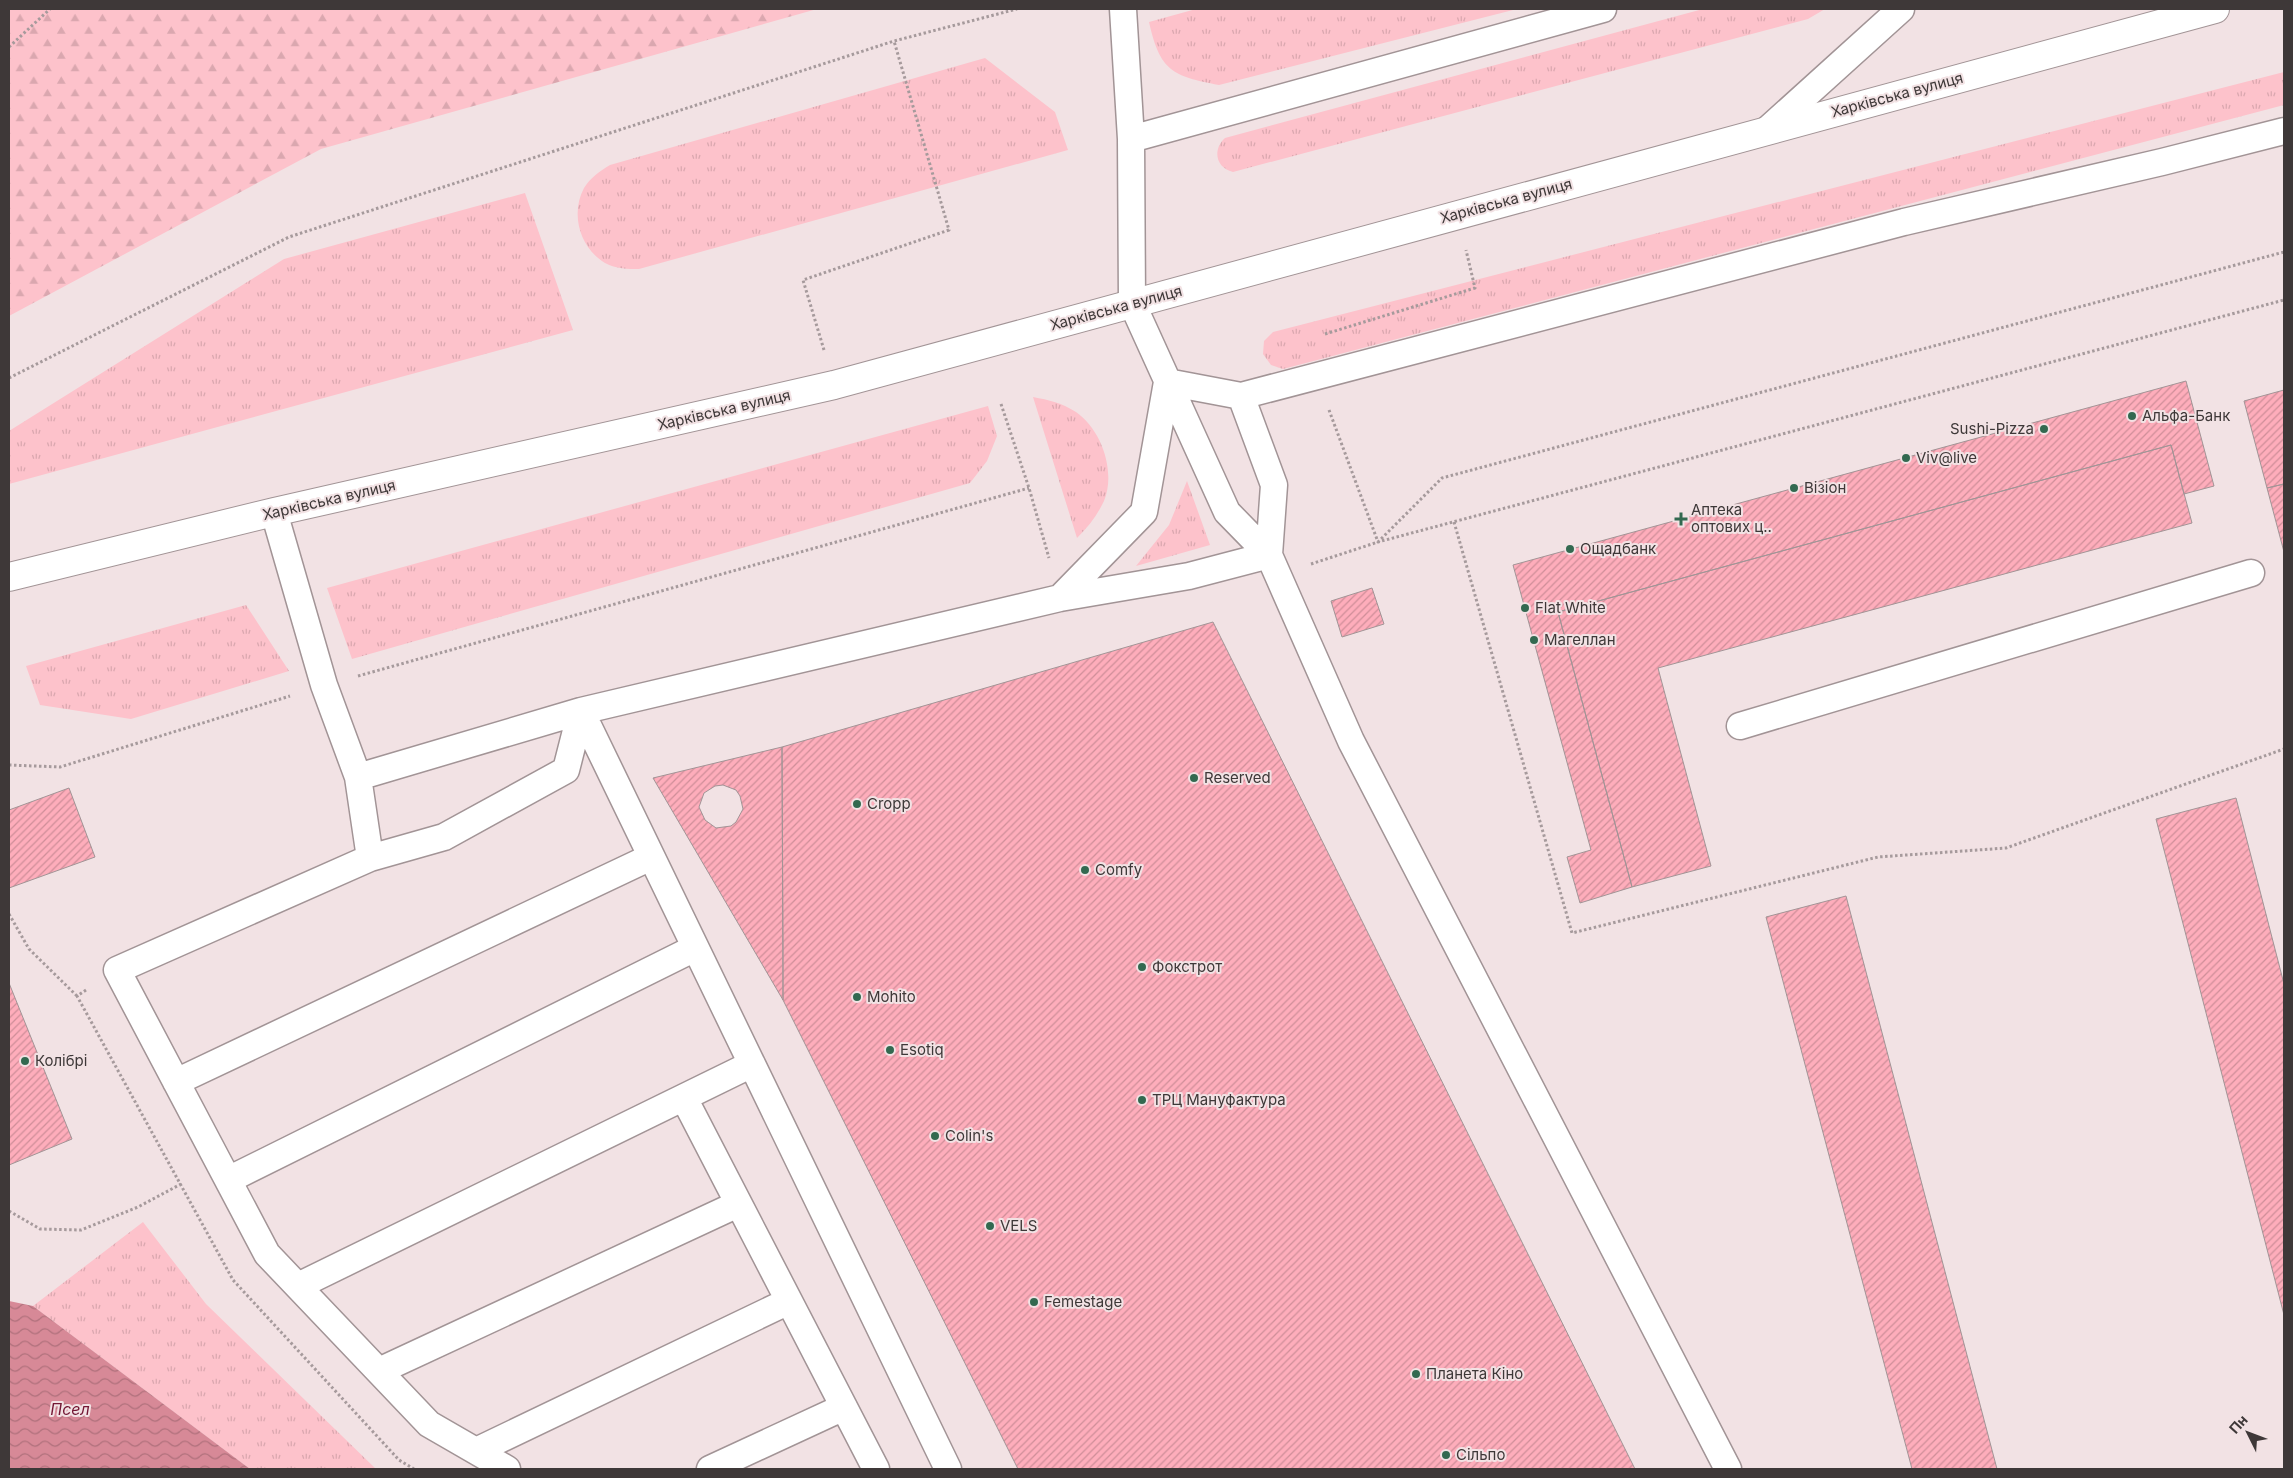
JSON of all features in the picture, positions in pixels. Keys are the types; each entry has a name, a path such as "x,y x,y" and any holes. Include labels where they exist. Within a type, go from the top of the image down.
{"main road":[{"name":"Харківська вулиця","path":"9,577 274,512 834,385 2215,9"}],"lane":[{"path":"1123,9 1131,139 1132,304 1227,512 1269,555 1351,741 1728,1469"},
{"path":"1131,139 1603,9"},
{"path":"1766,131 1901,9"},
{"path":"1167,382 1241,396 1904,222 2162,162 2284,131"},
{"path":"1060,598 1144,512 1167,382"},
{"path":"1241,396 1274,486 1269,555"},
{"path":"274,512 324,685 358,777 370,858"},
{"path":"358,777 581,711 1060,598 1189,576 1269,555"},
{"path":"1740,726 2251,572"},
{"path":"581,711 948,1469"},
{"path":"507,1469 429,1424 267,1254 117,970 370,858 444,837 566,770 581,711"},
{"path":"176,1082 651,857"},
{"path":"228,1180 695,948"},
{"path":"298,1286 752,1064"},
{"path":"684,1098 876,1469"},
{"path":"379,1371 738,1204"},
{"path":"476,1451 789,1301"},
{"path":"710,1469 844,1407"}],"path":[{"path":"9,47 50,9"},
{"path":"9,378 288,237 894,41 1018,9"},
{"path":"834,385 803,280 949,230 894,41"},
{"path":"1319,335 1475,288 1458,214"},
{"path":"1378,542 1442,478 2284,252"},
{"path":"1378,542 2284,300"},
{"path":"9,765 60,767 324,685 1029,488 1001,404"},
{"path":"1328,408 1378,542"},
{"path":"1454,522 1572,933 1878,857 2006,848 2284,748"},
{"path":"9,914 29,949 77,996"},
{"path":"9,1211 40,1229 82,1230 138,1207 180,1184"}],"green space":[{"path":"9,9 817,9 321,149 9,316"},
{"path":"1196,9 1517,9 1219,85 1190,78 1170,68 1158,51 1153,38 1149,22"},
{"path":"1703,9 1825,9 1808,19 1233,172 1223,167 1218,158 1218,148 1225,138"},
{"path":"985,58 1055,112 1068,150 639,269 618,268 605,263 596,257 584,240 578,219 580,198 589,181 610,165"},
{"path":"2284,72 2284,105 1283,369 1271,365 1263,354 1264,341 1273,332"},
{"path":"525,193 573,330 9,484 9,431 284,259"},
{"path":"1033,397 1055,402 1076,412 1093,429 1104,452 1108,477 1104,501 1092,521 1077,538"},
{"path":"988,406 997,436 987,461 970,483 352,659 327,588"},
{"path":"1187,481 1210,545 1136,566 1169,525"},
{"path":"246,605 289,671 131,719 40,705 26,666"},
{"path":"143,1222 206,1304 376,1469 250,1469 33,1306"}],"water":[{"name":"Псел","path":"9,1301 33,1306 250,1469 9,1469"}],"building":[{"path":"2186,381 2214,486 2184,494 2171,445 1558,612 1632,887 1580,903 1567,857 1591,850 1513,565"},
{"path":"2284,390 2284,484 2267,488 2244,401"},
{"path":"2171,445 2192,523 1658,668 1711,866 1632,887 1558,612"},
{"path":"2284,484 2284,552 2267,488"},
{"path":"1372,588 1384,624 1342,637 1331,601"},
{"name":"ТРЦ Мануфактура","path":"1213,622 1635,1469 1018,1469 783,1000 782,747"},
{"path":"782,747 783,1000 653,778","holes":["723,785 736,790 740,796 743,809 736,822 731,826 716,828 705,820 699,807 704,793 715,786"]},
{"path":"69,788 95,857 9,888 9,810"},
{"path":"2236,798 2284,984 2284,1315 2156,819"},
{"path":"1846,896 1997,1469 1912,1469 1766,917"},
{"name":"Колібрі","path":"9,983 72,1139 9,1165"}],"place":[{"name":"Альфа-Банк","path":"2132,416"},
{"name":"Sushi-Pizza","path":"2044,429"},
{"name":"Viv@live","path":"1906,458"},
{"name":"Візіон","path":"1794,488"},
{"name":"Аптека оптових ц..","path":"1681,519"},
{"name":"Ощадбанк","path":"1570,549"},
{"name":"Flat White","path":"1525,608"},
{"name":"Магеллан","path":"1534,640"},
{"name":"Reserved","path":"1194,778"},
{"name":"Cropp","path":"857,804"},
{"name":"Comfy","path":"1085,870"},
{"name":"Фокстрот","path":"1142,967"},
{"name":"Mohito","path":"857,997"},
{"name":"Esotiq","path":"890,1050"},
{"name":"Колібрі","path":"25,1061"},
{"name":"ТРЦ Мануфактура","path":"1142,1100"},
{"name":"Colin's","path":"935,1136"},
{"name":"VELS","path":"990,1226"},
{"name":"Femestage","path":"1034,1302"},
{"name":"Планета Кіно","path":"1416,1374"},
{"name":"Сільпо","path":"1446,1455"}]}
